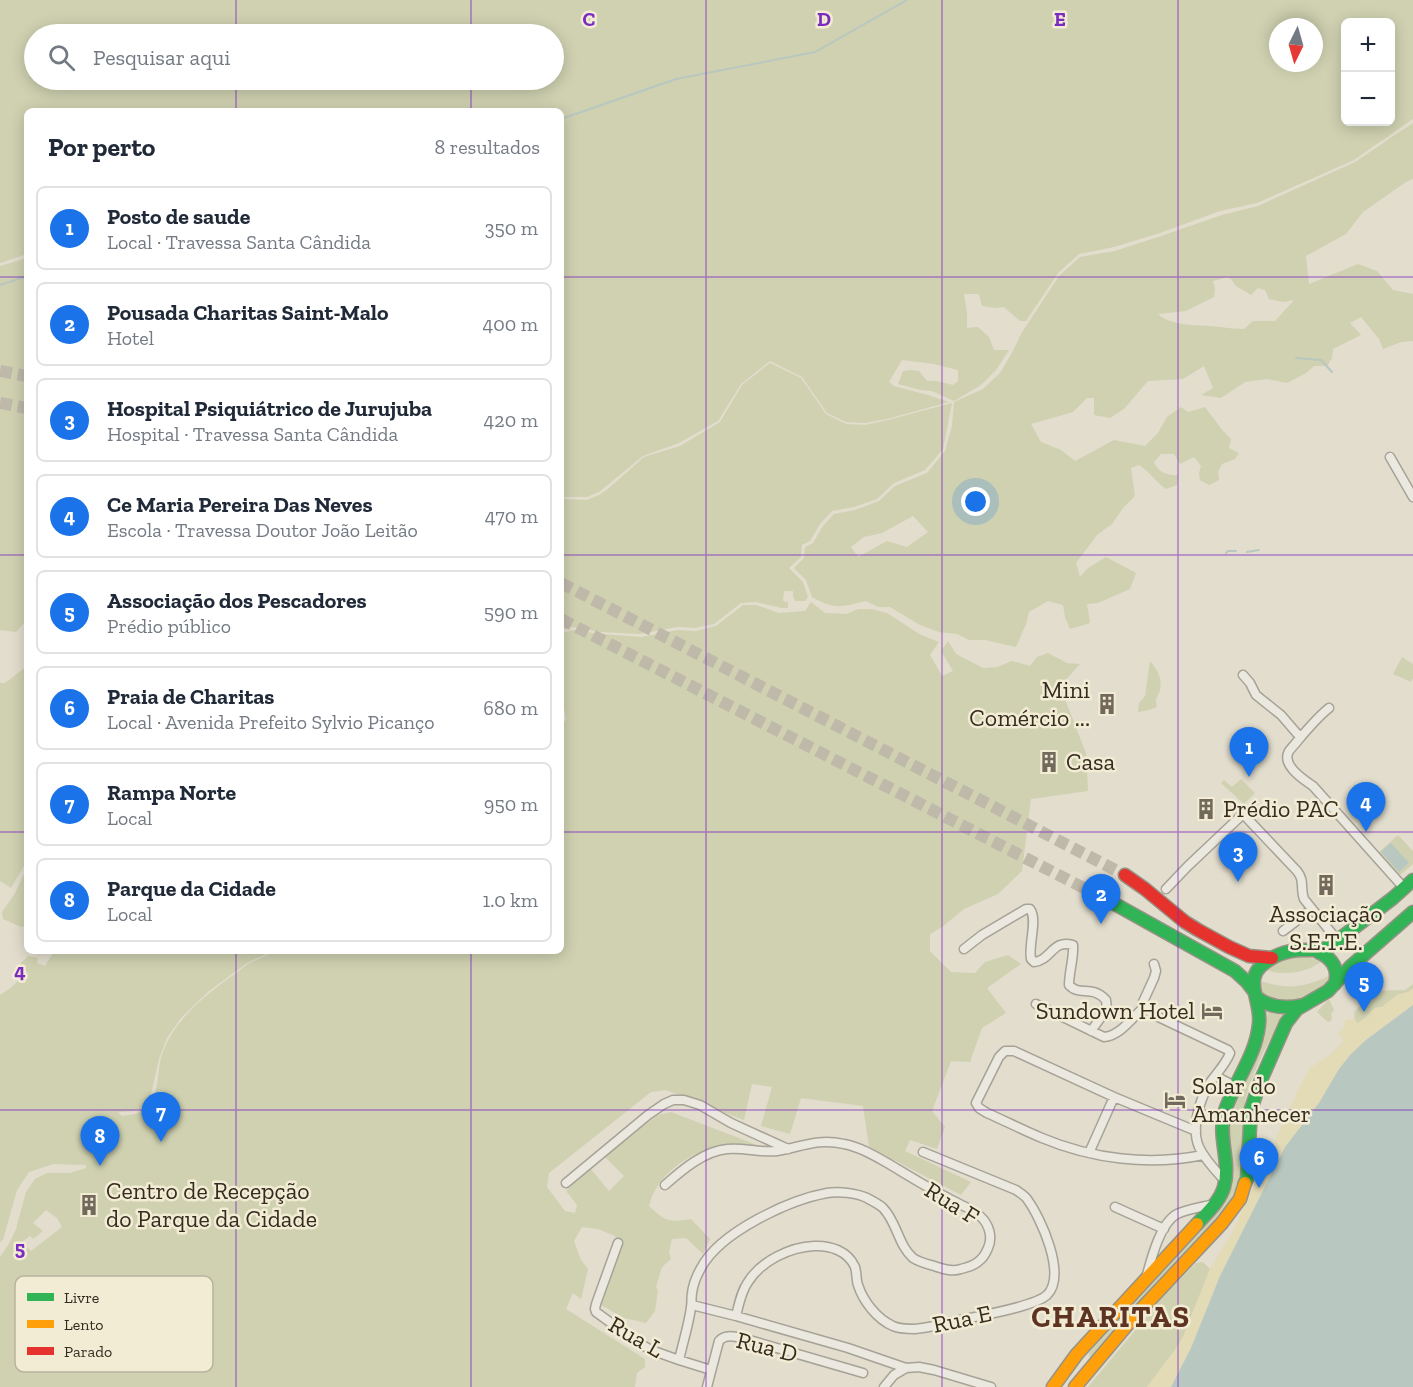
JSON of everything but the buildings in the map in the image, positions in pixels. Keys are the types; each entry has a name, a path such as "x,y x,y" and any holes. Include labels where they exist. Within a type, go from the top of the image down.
{"main road":[{"path":"1125,875 1198,930 1249,956 1272,958"},
{"path":"1318,952 1338,941 1408,884"},
{"path":"1113,903 1235,971 1247,982 1263,1004 1281,1008 1305,1004"},
{"path":"1075,1387 1133,1318 1222,1223 1240,1199 1247,1179 1253,1102 1286,1023 1297,1009 1322,996 1333,987 1350,967 1413,912"},
{"path":"1053,1387 1077,1354 1214,1204 1224,1189 1226,1164 1222,1128 1227,1104 1258,1031 1259,1014 1254,994 1255,974 1272,958 1288,951 1318,952 1325,954 1336,966 1337,977 1333,987"}],"street":[{"path":"1390,457 1413,497"},
{"path":"1243,675 1256,695 1281,715 1300,737"},
{"path":"1329,708 1300,737 1286,756 1287,760 1301,778 1313,786 1408,884"},
{"path":"1166,890 1243,814 1300,875 1302,895 1338,941"},
{"path":"964,949 982,935 1026,909 1030,909 1033,914 1031,959 1034,962 1041,960 1060,944 1073,945 1069,975 1070,987 1079,991 1095,992 1106,1000 1107,1009 1091,1031"},
{"path":"1283,931 1312,909"},
{"path":"1154,964 1156,971 1143,1002 1144,1007 1152,1014 1230,1053 1203,1097 1196,1131 1196,1138 1203,1155 1225,1181"},
{"path":"1036,1004 1104,1037 1117,1033 1144,1007"},
{"path":"1196,1131 1114,1097 1014,1051 1005,1051 999,1057 976,1103 987,1113 1043,1139 1089,1153 1113,1158 1155,1161 1203,1155"},
{"path":"1215,1076 1235,1086"},
{"path":"1089,1153 1114,1097"},
{"path":"566,1183 648,1115 673,1100 684,1100 700,1105 731,1123 788,1149"},
{"name":"Rua F","path":"665,1185 695,1162 727,1149 767,1152 807,1143 845,1144 867,1152 980,1216 990,1232 990,1242 986,1253 974,1266 957,1270 945,1269 915,1260 905,1249 882,1207 865,1197 841,1192 828,1193 790,1204 747,1225 725,1240 705,1261 691,1294 692,1305 679,1360"},
{"name":"Rua E","path":"736,1316 742,1293 754,1273 781,1255 816,1245 832,1247 848,1256 855,1268 860,1290 870,1307 892,1326 930,1327 1015,1308 1046,1296 1052,1288 1054,1260 1046,1236 1026,1197 1016,1190 923,1152"},
{"path":"1146,1278 1168,1221 1180,1213 1214,1204"},
{"path":"1116,1207 1164,1229"},
{"name":"Rua L","path":"618,1243 596,1304 596,1312 637,1342 651,1350 679,1360"},
{"path":"692,1305 856,1350 906,1368 919,1367 934,1370 991,1387"},
{"name":"Rua D","path":"706,1387 719,1341 726,1336 746,1339 863,1373"},
{"path":"679,1360 711,1370"},
{"path":"884,1387 894,1375 906,1368"}],"green space":[{"path":"0,0 1413,0 1413,119 1354,160 1257,203 1220,211 1114,247 1079,254 1058,273 1026,321 1020,321 1004,307 982,306 979,294 964,294 967,328 978,327 989,337 994,350 1009,350 996,370 981,385 954,401 932,391 898,384 903,371 910,370 919,371 927,381 953,385 958,381 958,370 902,360 889,382 894,386 949,402 887,419 865,423 846,422 827,413 802,377 770,361 741,384 718,421 679,443 643,456 599,492 587,497 564,497 564,108 24,108 24,255 0,263"},
{"path":"1413,123 1413,179 1363,212 1346,234 1306,256 1309,284 1358,264 1377,271 1393,290 1413,294 1413,341 1401,342 1383,349 1379,339 1361,317 1350,323 1361,335 1333,349 1332,358 1327,366 1314,366 1287,383 1267,379 1245,382 1221,398 1201,395 1213,388 1204,366 1183,379 1148,381 1124,409 1110,418 1094,415 1094,398 1087,398 1073,412 1031,424 1041,442 1061,450 1075,461 1114,440 1145,446 1158,433 1167,417 1181,407 1188,412 1205,407 1231,439 1229,448 1239,453 1235,459 1222,464 1218,472 1219,480 1209,485 1200,480 1201,466 1194,457 1180,464 1174,454 1161,454 1154,462 1160,471 1178,475 1177,485 1166,489 1139,465 1131,468 1135,496 1112,524 1097,535 1076,563 1080,577 1088,568 1106,557 1136,573 1130,589 1098,603 1087,604 1090,623 1070,629 1063,605 1048,601 1029,612 1016,647 985,640 969,640 957,634 939,632 920,625 890,607 878,607 866,601 833,606 812,597 806,580 794,568 804,558 805,547 813,543 823,526 834,514 855,510 879,501 895,486 927,473 945,451 952,426 954,402 983,389 1000,373 1021,334 1059,276 1080,257 1115,251 1222,215 1258,206 1355,162","holes":["1227,277 1251,295 1258,288 1265,290 1269,299 1283,302 1294,300 1275,321 1253,321 1244,329 1188,325 1172,322 1158,314 1186,311 1214,297 1213,281","913,516 928,532 907,547 887,541 858,557 851,547 864,537 882,533"]},
{"path":"24,259 24,623 16,632 0,630 0,266"},
{"path":"770,363 801,378 826,414 846,424 865,425 952,403 943,449 925,470 894,483 877,499 854,507 832,511 820,524 810,541 802,545 801,557 789,568 803,582 808,597 805,601 795,601 793,591 784,591 783,601 788,602 788,608 756,602 741,603 714,624 695,628 677,627 640,634 600,632 573,627 564,629 564,499 587,500 599,495 644,457 680,446 720,422 742,385"},
{"path":"811,602 825,613 847,614 858,609 871,609 887,613 921,635 939,642 930,655 942,676 953,671 941,651 948,641 956,654 983,668 997,667 1012,661 1030,666 1037,657 1048,653 1067,663 1080,664 1060,686 1086,753 1088,791 1031,799 1022,871 998,894 964,909 930,934 930,951 951,972 975,973 985,962 1008,955 1021,964 987,988 1006,1013 982,1028 970,1062 951,1061 932,1111 945,1127 937,1149 910,1140 905,1151 971,1182 961,1195 869,1147 863,1106 801,1098 790,1134 761,1126 772,1087 752,1084 744,1120 666,1090 651,1092 549,1173 547,1187 565,1211 575,1213 577,1205 566,1191 590,1168 609,1191 624,1176 604,1156 658,1115 671,1112 762,1147 760,1149 722,1146 706,1150 684,1160 658,1185 649,1206 668,1220 691,1219 710,1239 703,1254 686,1238 672,1239 669,1252 671,1259 662,1267 656,1287 658,1290 655,1311 646,1323 624,1318 601,1305 616,1263 619,1246 615,1236 598,1229 582,1227 574,1241 581,1260 588,1269 581,1299 573,1293 566,1309 645,1359 645,1367 637,1373 635,1387 0,1387 0,1257 16,1229 26,1192 35,1179 47,1173 70,1173 86,1168 86,1165 53,1164 29,1172 17,1190 3,1240 0,1242 0,995 19,978 21,963 28,956 38,958 37,963 45,966 52,954 266,954 247,963 209,991 181,1018 167,1038 159,1059 150,1098 145,1106 134,1111 118,1112 122,1116 143,1111 152,1102 166,1045 188,1013 208,994 248,964 271,954 564,954 564,723 566,719 564,632 573,630 641,637 678,630 696,631 716,626 743,605 756,605 779,613 805,611","holes":["46,1210 57,1218 62,1227 31,1251 22,1242 30,1236 33,1239 43,1231 33,1223"]},
{"path":"1402,657 1413,664 1411,682 1393,674"},
{"path":"1150,661 1160,680 1157,707 1138,712 1139,703 1145,696"},
{"path":"24,668 24,866 11,888 0,881 0,683 5,683"},
{"path":"1241,779 1255,793 1244,804 1221,783 1224,780 1232,787"},
{"path":"1398,835 1413,851 1413,864 1399,876 1378,853"},
{"path":"24,874 24,926 3,919 2,912 14,895"},
{"path":"1298,956 1309,957 1321,962 1308,969 1295,972 1280,973 1266,970 1281,960"},
{"path":"1329,976 1327,982 1315,993 1291,1002 1275,1002 1263,998 1257,985 1258,980 1277,985 1302,985"},
{"path":"1413,984 1413,989 1397,995 1382,1007 1375,1008 1360,1022 1355,1022 1354,1012 1368,999 1369,991 1405,990"},
{"path":"1329,999 1334,1010 1331,1014 1331,1021 1328,1022 1317,1012"},
{"path":"1268,1011 1285,1014 1261,1058 1247,1094 1241,1174 1231,1205 1093,1357 1089,1356 1105,1333 1212,1217 1229,1195 1234,1173 1229,1126 1245,1080 1249,1076 1265,1037"},
{"path":"1203,1262 1210,1269 1183,1337 1147,1387 1088,1387 1163,1297 1196,1263"}],"sand":[{"path":"1413,989 1413,1005 1351,1054 1339,1069 1320,1103 1280,1155 1220,1276 1191,1348 1171,1387 1147,1387 1183,1337 1210,1269 1233,1231 1310,1068 1330,1055 1344,1041 1338,1033 1344,1027 1345,1020 1355,1019 1357,1023 1360,1022 1375,1008 1382,1007 1397,995"}],"shaded area":[{"path":"1391,843 1409,863 1399,872 1381,852"},
{"path":"1413,1005 1413,1387 1171,1387 1191,1348 1220,1276 1285,1147 1319,1103 1339,1069 1351,1054"}],"waterway":[{"path":"564,118 676,79 815,52 907,0"},
{"path":"0,285 24,277"},
{"path":"1296,358 1321,360 1332,372"},
{"path":"1247,552 1259,550"},
{"path":"1226,553 1236,551"}],"tunnel":[{"path":"0,371 24,375"},
{"path":"0,403 24,407"},
{"path":"564,585 1125,875"},
{"path":"564,621 1113,903"}],"traffic: fast":[{"path":"1197,1224 1216,1202 1224,1187 1226,1178 1222,1132 1224,1114 1254,1048 1257,1036 1259,1016 1254,987 1256,973 1264,963 1280,954 1329,947 1413,880"},
{"path":"1113,903 1235,971 1253,990"},
{"path":"1245,1183 1251,1109 1286,1023 1297,1009 1328,991 1350,967 1413,912"},
{"path":"1318,952 1333,964 1336,973 1335,984"},
{"path":"1256,997 1278,1007 1303,1005"}],"traffic: slow":[{"path":"1075,1387 1133,1318 1222,1223 1240,1199 1245,1183"},
{"path":"1053,1387 1077,1354 1197,1224"}],"traffic: jam":[{"path":"1125,875 1198,930 1249,956 1272,958"}],"place":[{"name":"Mini Comércio ...","path":"1107,704"},
{"name":"Casa","path":"1049,762"},
{"name":"Posto de saude","path":"1249,777"},
{"name":"Prédio PAC","path":"1206,809"},
{"name":"Ce Maria Pereira Das Neves","path":"1366,832"},
{"name":"Hospital Psiquiátrico de Jurujuba","path":"1238,882"},
{"name":"Associação S.E.T.E.","path":"1326,885"},
{"name":"Pousada Charitas Saint-Malo","path":"1101,924"},
{"name":"Sundown Hotel","path":"1212,1011"},
{"name":"Associação dos Pescadores","path":"1364,1012"},
{"name":"Solar do Amanhecer","path":"1175,1100"},
{"name":"Rampa Norte","path":"161,1142"},
{"name":"Parque da Cidade","path":"100,1166"},
{"name":"Praia de Charitas","path":"1259,1188"},
{"name":"Centro de Recepção do Parque da Cidade","path":"89,1205"}],"district":[{"name":"CHARITAS","path":"1111,1317"}]}
